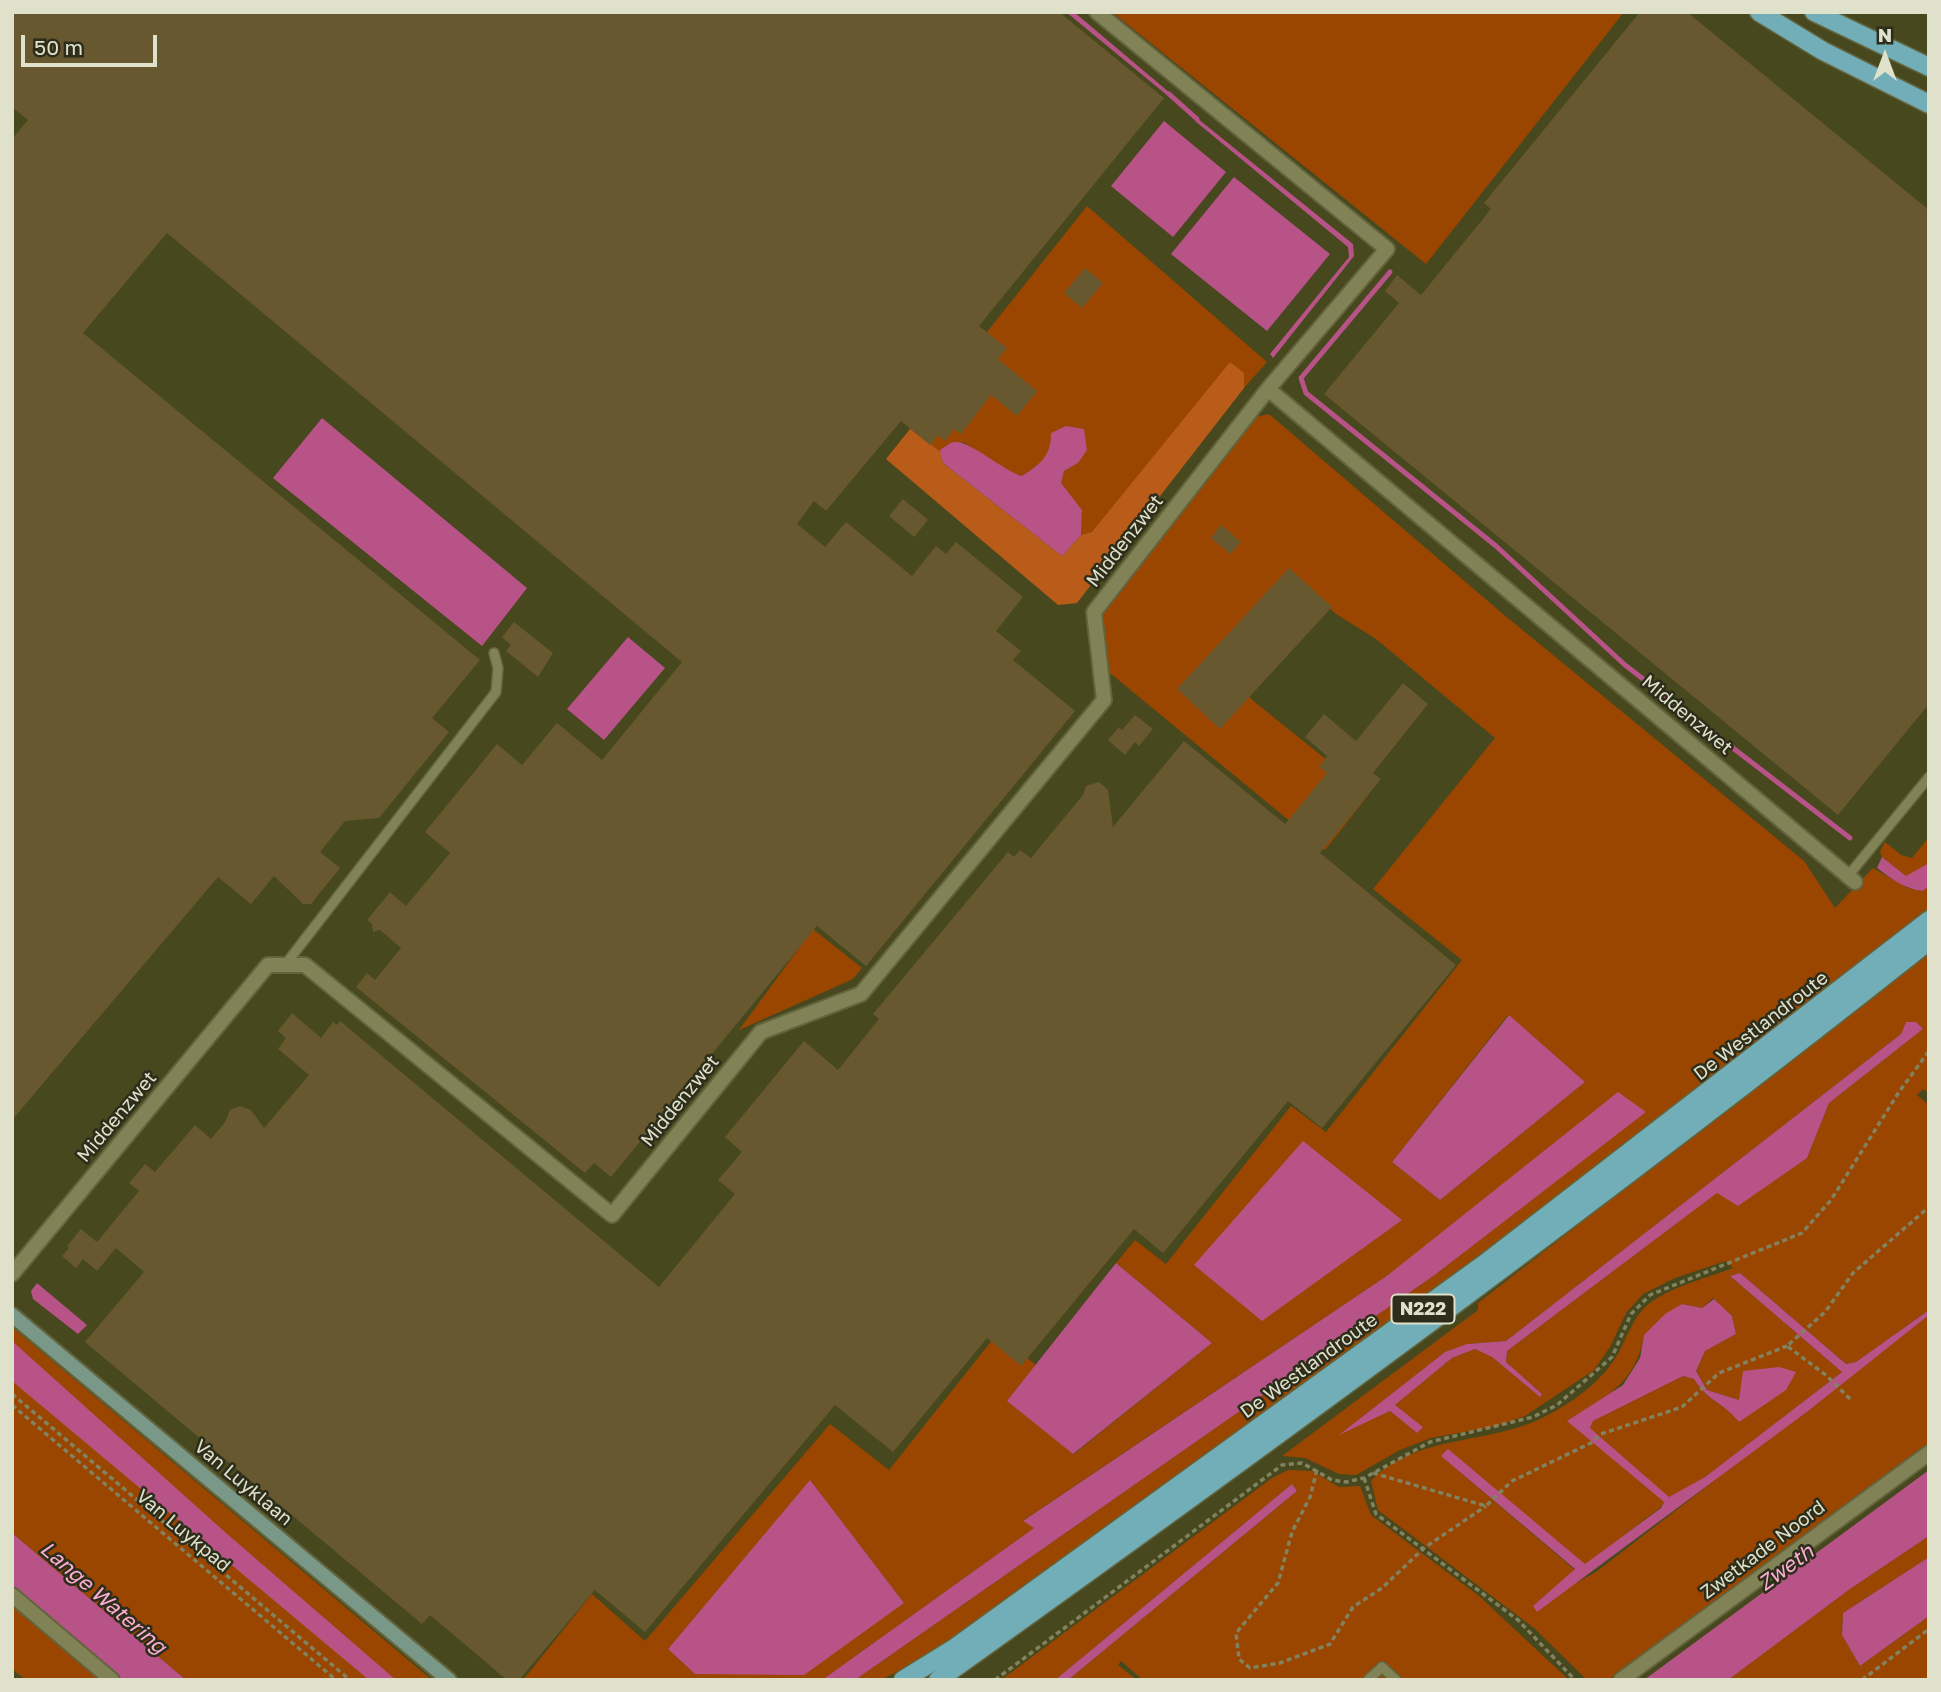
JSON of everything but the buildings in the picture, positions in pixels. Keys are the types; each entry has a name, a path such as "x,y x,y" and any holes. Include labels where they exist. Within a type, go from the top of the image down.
{"main road":[{"path":"1759,12 1823,51 1929,104"},
{"path":"1814,12 1929,67"},
{"name":"De Westlandroute","path":"903,1680 964,1641 1484,1264 1929,920"},
{"name":"De Westlandroute","path":"938,1680 1498,1275 1929,941"}],"street":[{"name":"Middenzwet","path":"12,1274 268,965 305,965 612,1215 761,1032 861,994 1104,700 1094,612 1268,389 1387,249 1097,12"},
{"name":"Middenzwet","path":"1268,389 1852,879"},
{"name":"Van Luyklaan","path":"12,1315 449,1680"},
{"name":"Zwetkade Noord","path":"1621,1680 1929,1452"},
{"path":"12,1595 112,1680"}],"lane":[{"path":"285,965 496,692 498,668 495,653"},
{"path":"1852,879 1929,777"},
{"path":"1368,1680 1382,1667 1396,1680"}],"path":[{"path":"995,1680 1282,1465 1302,1463 1318,1469 1332,1480 1364,1478 1430,1442 1490,1430 1533,1417 1557,1405 1612,1357 1631,1314 1650,1295 1802,1233 1831,1200 1899,1092 1929,1051"},
{"path":"1318,1469 1310,1497 1292,1532 1278,1583 1236,1633 1240,1659 1250,1668 1280,1663 1330,1644 1353,1607 1382,1588 1424,1548 1493,1501 1512,1481 1591,1443 1601,1434 1682,1407 1706,1383 1744,1362 1787,1346 1800,1338 1825,1312 1853,1273 1929,1207"},
{"path":"1787,1346 1827,1376 1850,1399"},
{"path":"12,1394 350,1680"},
{"name":"Van Luykpad","path":"12,1405 335,1680"},
{"path":"1373,1473 1486,1506"},
{"path":"1364,1478 1376,1514 1518,1620 1575,1680"},
{"path":"1862,1680 1929,1629"}],"shaded area":[{"path":"1066,12 1074,12 1170,93 1168,96"},
{"path":"1112,12 1624,12 1426,264"},
{"path":"1197,118 1353,244 1354,256 1273,358 1270,354 1349,257 1348,247 1195,121"},
{"path":"1164,121 1226,172 1173,237 1111,186"},
{"path":"1234,177 1330,254 1267,331 1171,254"},
{"path":"1087,206 1267,362 1244,388 1244,373 1092,532 1081,535 1082,510 1060,483 1064,471 1078,463 1051,447 1044,460 1022,476 1006,471 963,442 941,452 910,429"},
{"path":"1230,362 1244,373 1244,388 1077,603 1058,605 886,459 910,429 941,452 943,463 1062,556 1081,535 1092,532"},
{"path":"1269,414 1503,614 1804,861 1835,908 1873,868 1908,888 1923,891 1929,886 1929,914 1480,1260 976,1631 881,1680 855,1680 1436,1274 1645,1111 1388,1275 1024,1520 1034,1528 822,1680 523,1680 592,1594 645,1641 830,1424 889,1470 997,1334 1036,1365 1007,1401 1074,1454 1212,1343 1116,1263 1135,1240 1166,1264 1291,1106 1326,1132 1462,960 1373,889 1495,738 1376,639 1336,614 1289,572 1209,661 1256,703 1369,794 1325,850 1105,669 1099,615 1255,417","holes":["1508,1015 1585,1082 1440,1200 1392,1162","810,1481 904,1603 695,1674 668,1649"]},
{"path":"322,418 527,588 482,646 273,478"},
{"path":"1066,426 1084,429 1087,450 1078,463 1064,471 1061,483 1082,510 1081,535 1062,556 943,463 940,450 951,443 961,443 1022,476 1047,454 1051,433"},
{"path":"628,637 665,668 604,740 567,709"},
{"path":"1929,837 1929,863 1912,876 1906,876 1882,857 1880,851 1885,842 1901,855 1912,858"},
{"path":"1882,857 1906,876 1929,863 1929,886 1923,891 1916,890 1893,880 1877,868"},
{"path":"813,929 862,968 853,979 739,1030"},
{"path":"1929,952 1929,1093 1923,1089 1917,1095 1929,1105 1929,1310 1856,1362 1846,1364 1740,1273 1730,1276 1842,1372 1705,1477 1669,1498 1590,1428 1593,1421 1683,1376 1694,1379 1704,1392 1739,1421 1752,1411 1739,1400 1707,1390 1696,1371 1705,1351 1736,1334 1732,1316 1713,1298 1702,1308 1682,1304 1644,1335 1634,1366 1617,1387 1568,1421 1664,1502 1585,1565 1448,1450 1441,1456 1575,1570 1533,1606 1596,1572 1929,1315 1929,1450 1608,1680 1587,1680 1534,1628 1378,1510 1371,1481 1389,1466 1430,1447 1523,1426 1555,1411 1586,1390 1612,1363 1636,1319 1650,1303 1680,1287 1733,1268 1726,1261 1675,1278 1643,1294 1626,1313 1610,1347 1594,1370 1525,1416 1497,1426 1431,1438 1400,1450 1356,1475 1339,1474 1305,1458 1282,1456 1478,1310 1478,1303","holes":["1906,1022 1923,1029 1829,1103 1807,1158 1718,1192 1507,1351 1506,1362 1542,1394 1539,1396 1492,1357 1475,1349 1452,1358 1395,1405 1422,1427 1417,1433 1390,1411 1342,1433 1445,1352 1468,1344 1506,1341 1901,1034"]},
{"path":"1509,1015 1585,1082 1440,1200 1392,1162"},
{"path":"1906,1022 1916,1022 1923,1029 1829,1103 1807,1158 1738,1206 1717,1193 1507,1351 1506,1362 1542,1394 1540,1397 1492,1357 1475,1349 1452,1358 1395,1405 1423,1427 1417,1433 1390,1411 1339,1435 1445,1352 1467,1344 1506,1341 1901,1034"},
{"path":"1618,1092 1646,1112 1436,1274 855,1680 822,1680 1034,1528 1023,1521 1388,1275"},
{"path":"1303,1141 1402,1220 1262,1321 1194,1265"},
{"path":"1116,1263 1212,1343 1073,1454 1007,1401"},
{"path":"1740,1273 1846,1364 1856,1362 1929,1310 1929,1315 1808,1411 1537,1612 1533,1606 1575,1569 1441,1456 1448,1449 1585,1564 1661,1508 1664,1502 1567,1421 1623,1385 1640,1358 1644,1335 1665,1314 1682,1304 1702,1308 1714,1299 1732,1316 1736,1334 1705,1351 1696,1371 1707,1390 1739,1400 1743,1371 1779,1367 1796,1372 1786,1390 1739,1422 1704,1392 1694,1379 1683,1376 1593,1421 1590,1428 1669,1497 1705,1477 1842,1372 1730,1276"},
{"path":"37,1283 87,1325 78,1334 33,1299 31,1291"},
{"path":"12,1327 432,1680 186,1680 12,1533"},
{"path":"12,1341 226,1533 396,1680 369,1680 12,1381"},
{"path":"1288,1470 1312,1471 1339,1487 1360,1486 1371,1515 1479,1596 1569,1680 1143,1680 1121,1661 1118,1665 1137,1680 1068,1680 1297,1491 1292,1484 1055,1680 1001,1680 1272,1478"},
{"path":"1929,1470 1929,1536 1850,1589 1728,1680 1644,1680"},
{"path":"810,1480 904,1603 804,1675 695,1674 668,1649"},
{"path":"1292,1484 1297,1491 1068,1680 1055,1680"},
{"path":"12,1533 186,1680 123,1680 12,1585"},
{"path":"1929,1536 1929,1557 1843,1613 1842,1635 1860,1666 1929,1616 1929,1680 1728,1680 1850,1589"},
{"path":"1929,1557 1929,1616 1860,1666 1842,1635 1843,1613"},
{"path":"12,1604 102,1680 26,1680 12,1669"}],"waterway":[{"path":"1169,94 1197,119"},
{"path":"1390,272 1301,378 1306,393 1496,546 1625,665 1850,838"}],"water label":[{"name":"Zweth","path":"1786,1568"},
{"name":"Lange Watering","path":"103,1598"}]}
